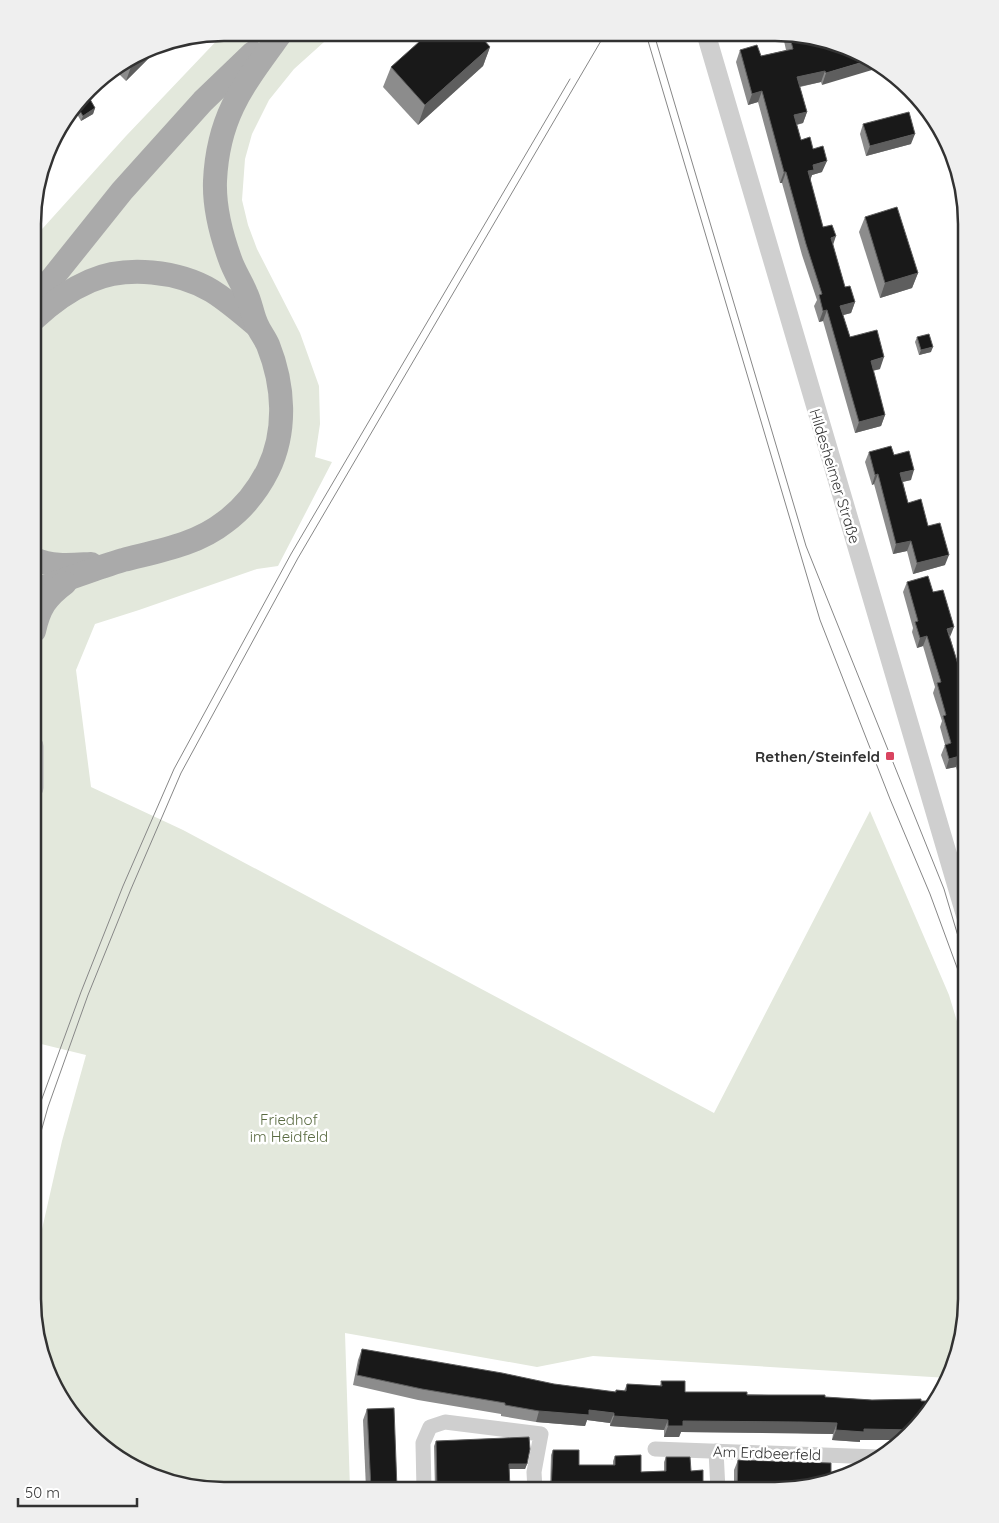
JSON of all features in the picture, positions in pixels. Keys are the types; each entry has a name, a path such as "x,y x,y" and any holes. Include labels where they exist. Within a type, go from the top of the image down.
{"main road":[{"path":"41,292 122,191 178,128 203,101 266,41"},
{"path":"41,588 122,561 174,547 204,535 225,522 246,503 261,484 273,459 280,436 282,407 278,378 268,345 257,326 247,294 230,260 216,206 215,182 222,134 230,110 243,85 276,41"},
{"path":"41,313 66,293 92,280 120,273 151,272 184,278 211,290 257,326"},
{"path":"41,562 64,566 122,561"},
{"path":"41,608 44,601 68,580"}],"street":[{"name":"Hildesheimer Straße","path":"708,41 958,890"},
{"path":"424,1482 423,1443 430,1427 445,1422 541,1434 534,1472 535,1482"},
{"name":"Am Erdbeerfeld","path":"655,1449 867,1457"},
{"path":"716,1451 718,1482"}],"green space":[{"name":"Friedhof im Heidfeld","path":"325,41 294,69 269,100 252,134 245,159 242,200 248,225 257,249 300,333 319,386 320,424 315,457 332,462 278,566 257,569 95,624 76,670 91,787 183,830 714,1113 870,811 949,995 958,1025 958,1298 952,1346 940,1378 593,1356 537,1367 345,1333 350,1482 225,1482 177,1476 143,1463 113,1444 95,1428 72,1400 60,1380 47,1346 41,1298 41,1234 62,1141 86,1055 41,1044 41,230 126,136 216,42"}],"building":[{"path":"420,41 485,41 490,47 425,105 391,67"},
{"path":"791,42 822,47 861,63 826,73 825,71 797,77 807,112 794,115 801,140 810,137 813,149 823,146 827,161 813,165 814,170 808,171 823,227 832,225 836,236 831,238 845,287 850,286 855,302 840,306 850,337 877,330 884,357 871,361 885,415 859,422 827,310 823,311 819,295 822,294 786,172 784,172 762,91 752,94 740,50 757,45 761,56 793,49"},
{"path":"90,100 95,108 83,116 80,112"},
{"path":"909,112 915,134 870,146 863,124"},
{"path":"897,207 918,273 885,283 865,217"},
{"path":"929,334 933,347 921,350 917,337"},
{"path":"891,446 894,455 909,451 914,470 900,473 908,503 921,499 928,526 940,523 949,555 917,563 911,541 896,544 878,474 875,475 869,452"},
{"path":"928,576 933,592 943,590 954,627 947,629 958,664 958,757 949,759 945,745 951,743 943,716 946,715 937,683 941,682 927,636 920,638 915,622 918,621 907,582"},
{"path":"362,1349 554,1384 616,1392 616,1390 626,1391 627,1384 662,1386 661,1381 685,1381 685,1392 747,1392 747,1395 825,1395 825,1397 872,1400 921,1399 921,1401 926,1401 902,1430 864,1429 864,1432 836,1430 837,1423 801,1422 683,1421 683,1426 668,1426 668,1420 614,1416 614,1413 589,1410 589,1415 539,1411 357,1375"},
{"path":"394,1408 397,1482 371,1482 367,1409"},
{"path":"529,1437 530,1449 527,1464 509,1464 510,1482 437,1482 436,1441"},
{"path":"553,1450 579,1450 579,1465 615,1465 615,1456 641,1455 641,1472 666,1471 666,1457 690,1457 691,1471 703,1470 703,1482 551,1482"},
{"path":"738,1460 831,1463 831,1473 822,1476 774,1482 737,1482"}],"tram line":[{"path":"41,1132 88,995 181,773 298,558 601,41"},
{"path":"648,41 820,620 890,799 930,894 958,970"},
{"path":"656,41 806,546 944,889 958,936"},
{"path":"41,1101 81,992 123,886 174,769 291,554 570,79"}],"place":[{"name":"Rethen/Steinfeld","path":"890,756"}]}
